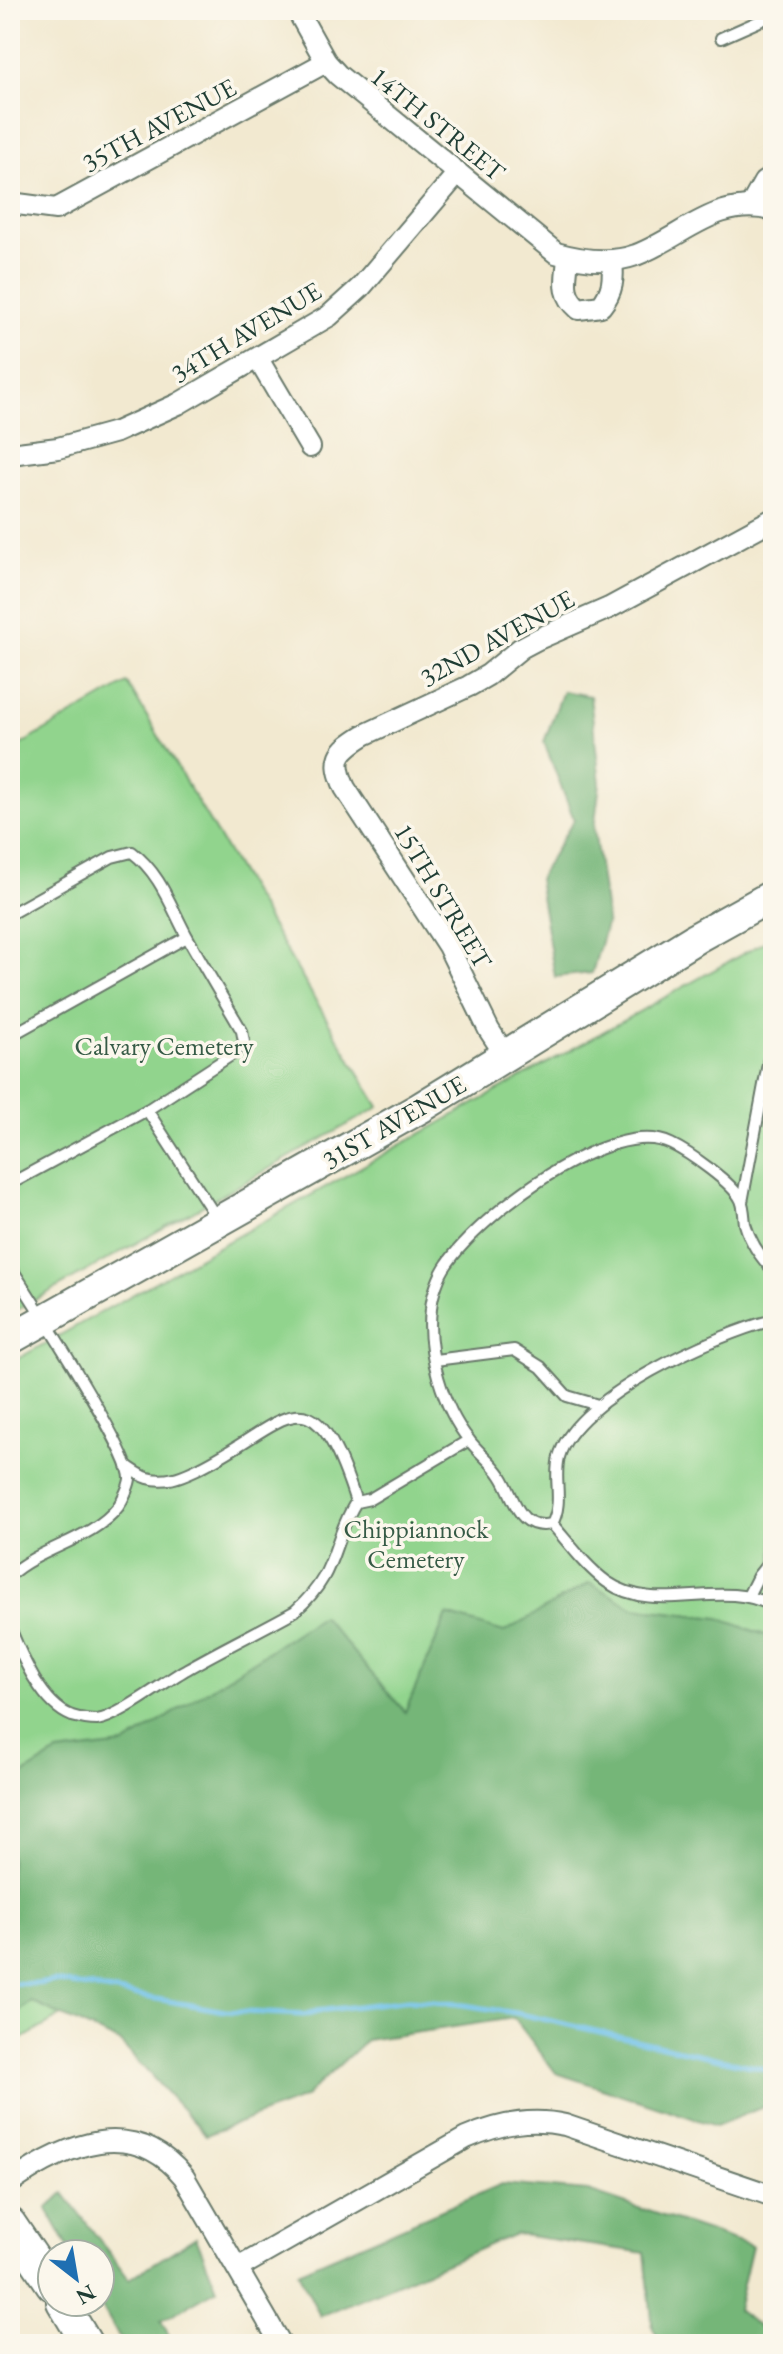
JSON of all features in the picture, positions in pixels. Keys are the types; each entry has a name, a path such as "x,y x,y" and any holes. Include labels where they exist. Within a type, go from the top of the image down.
{"street":[{"name":"14TH STREET","path":"297,10 326,62 352,88 544,245 568,257 612,260 633,256 723,209 750,207 773,210"},
{"name":"35TH AVENUE","path":"10,203 56,209 326,62"},
{"name":"34TH AVENUE","path":"10,454 58,448 116,432 178,404 329,316 347,300 458,173"},
{"path":"750,207 764,182 773,177"},
{"path":"568,257 565,291 579,309 601,306 609,296 613,283 612,260"},
{"path":"258,359 310,447"},
{"name":"32ND AVENUE","path":"337,763 346,746 364,735 469,686 529,644 609,608 773,519"},
{"name":"15TH STREET","path":"337,763 345,788 448,946 489,1030 506,1056"},
{"name":"31ST AVENUE","path":"10,1339 369,1137 696,938 773,895"},
{"path":"238,2268 466,2138 485,2130 525,2121 565,2125 773,2196"},
{"path":"10,2183 49,2159 97,2140 115,2139 142,2146 172,2163 184,2177 281,2344"},
{"path":"10,2223 36,2261"},
{"path":"72,2318 87,2344"}],"lane":[{"path":"721,38 773,15"},
{"path":"10,914 112,857 132,852 144,861 161,883 187,937 242,1031 244,1042 236,1052 147,1110 10,1184"},
{"path":"10,1036 187,937"},
{"path":"773,1037 742,1202 746,1226 757,1250 773,1270"},
{"path":"147,1110 219,1222"},
{"path":"552,1524 531,1525 522,1516 495,1467 469,1440 445,1400 435,1360 430,1312 445,1266 510,1202 541,1179 600,1148 629,1140 646,1137 671,1144 725,1182 742,1202"},
{"path":"10,1266 127,1466 130,1479 120,1505 107,1519 10,1575"},
{"path":"552,1524 558,1512 559,1456 575,1428 598,1405 649,1372 690,1352 773,1320"},
{"path":"435,1360 514,1350 541,1367 567,1396 598,1405"},
{"path":"10,1628 47,1697 58,1709 74,1717 97,1720 117,1712 188,1668 257,1633 302,1605 327,1573 356,1502 337,1447 312,1418 297,1414 274,1422 177,1479 146,1478 127,1466"},
{"path":"356,1502 370,1499 469,1440"},
{"path":"552,1524 607,1582 637,1596 656,1599 701,1594 748,1596 773,1606"},
{"path":"748,1596 773,1557"}],"green space":[{"name":"Calvary Cemetery","path":"127,683 379,1107 10,1314 10,751"},
{"path":"563,691 590,696 600,783 594,829 607,921 592,973 555,977 538,879 574,820 544,742"},
{"name":"Chippiannock Cemetery","path":"773,937 773,2016 293,1881 10,2046 10,1363"},
{"path":"590,1583 634,1608 719,1618 773,1638 773,2103 716,2126 556,2073 514,2018 366,2040 304,2098 206,2135 120,2042 31,2002 10,2019 10,1783 57,1753 124,1745 322,1616 405,1712 447,1615 504,1632"},
{"path":"502,2184 588,2191 752,2246 737,2310 773,2338 773,2344 662,2344 653,2329 645,2253 515,2234 320,2316 298,2272"},
{"path":"64,2193 98,2238 63,2238 47,2209"},
{"path":"196,2237 217,2289 161,2321 174,2344 123,2344 108,2318 116,2318 116,2262 129,2279"}],"waterway":[{"path":"10,1983 54,1981 225,2011 304,2015 409,2000 457,2004 516,2013 773,2071"}]}
